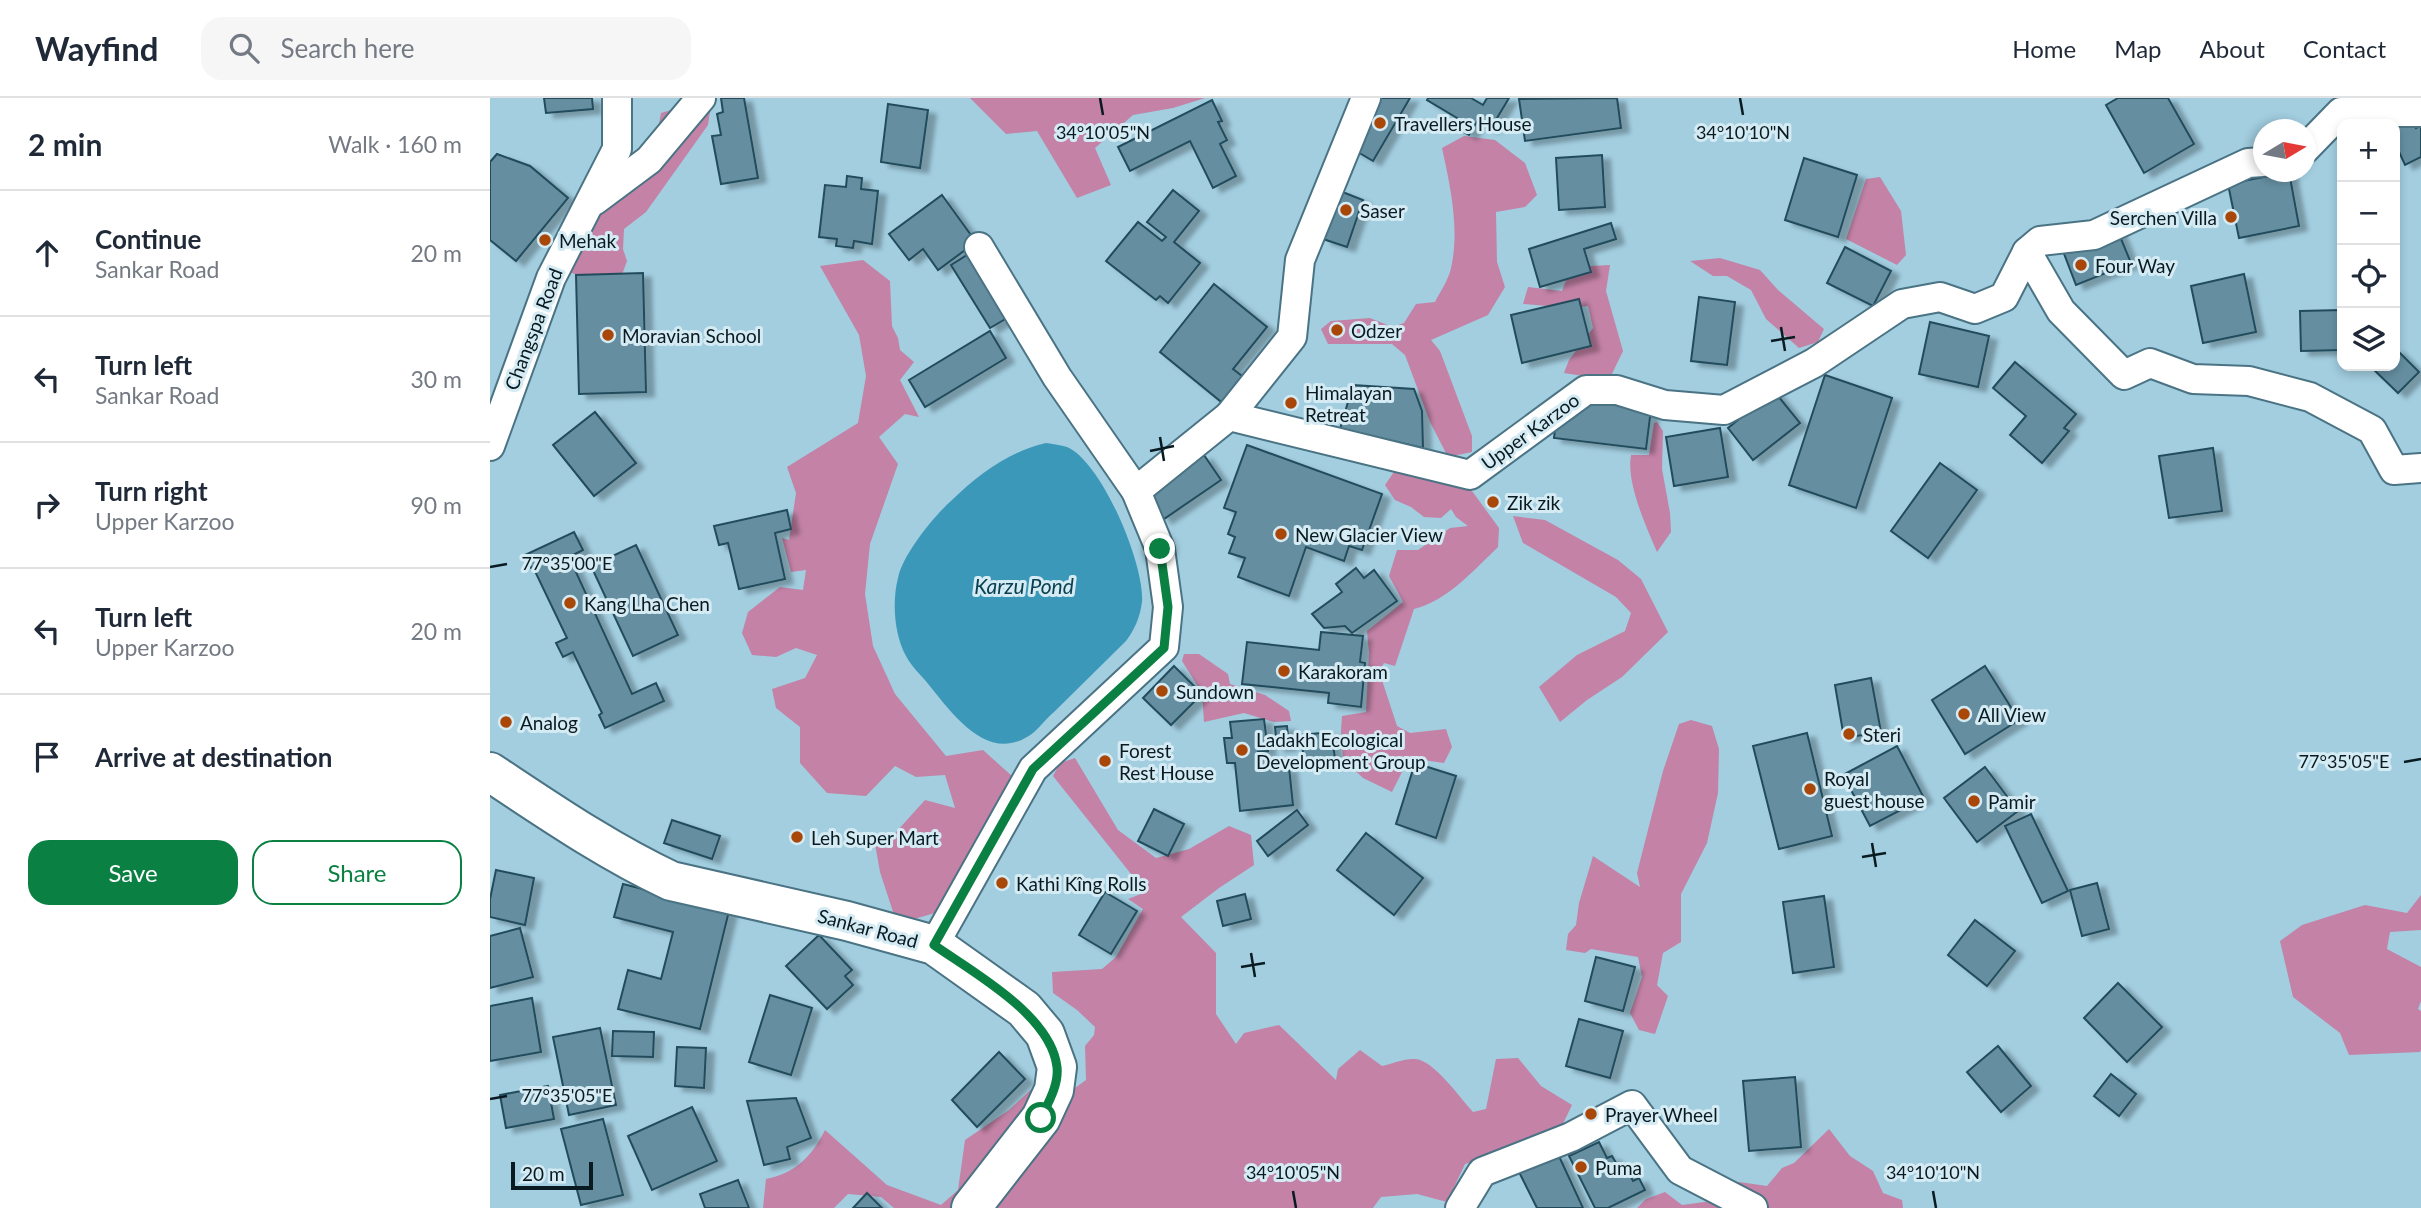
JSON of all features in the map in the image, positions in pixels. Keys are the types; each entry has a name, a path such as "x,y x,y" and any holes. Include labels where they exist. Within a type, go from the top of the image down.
{"main road":[{"name":"Sankar Road","path":"490,772 572,826 671,881 847,921 934,945 1024,1009 1045,1034 1057,1067 1054,1090 1041,1118 971,1208"}],"street":[{"name":"Changspa Road","path":"490,446 551,278 617,149 617,98"},
{"path":"589,204 649,160 701,98"},
{"path":"1136,491 1229,416 1292,337 1300,260 1366,98"},
{"path":"2316,136 2341,105 2421,112"},
{"path":"2253,163 2094,235 2040,241 2027,252 2061,311 2124,375 2150,363 2193,379 2249,381 2310,397 2372,430 2394,470 2421,468"},
{"path":"934,945 1033,769 1164,648 1168,607 1160,549 1136,491 1057,377 979,247"},
{"name":"Upper Karzoo","path":"1229,416 1470,475 1586,390 1617,390 1665,405 1724,410 1814,363 1902,304 1940,297 1975,309 2004,297 2027,252"},
{"path":"1460,1208 1482,1172 1571,1137 1632,1105 1680,1171 1753,1208"}],"shaded area":[{"path":"712,98 708,125 646,212 624,229 623,249 627,261 620,280 581,277 570,272 604,180 630,155 649,150 661,113"},
{"path":"970,98 1205,98 1173,108 1133,115 1095,148 1111,185 1077,198 1037,131 1006,134"},
{"path":"1464,136 1495,140 1525,163 1537,195 1525,207 1496,212 1497,262 1505,287 1488,315 1431,340 1440,351 1472,436 1472,452 1448,457 1430,422 1405,355 1392,344 1328,344 1321,329 1331,321 1370,318 1392,327 1404,323 1416,304 1435,302 1450,272 1455,238 1453,207 1442,148"},
{"path":"1880,177 1901,211 1906,255 1897,265 1846,239 1866,179"},
{"path":"1720,258 1760,270 1778,290 1824,329 1818,342 1799,348 1766,319 1751,290 1727,276 1713,276 1690,261"},
{"path":"863,260 890,281 892,326 900,350 914,362 900,380 919,417 905,414 879,437 898,464 870,544 865,594 873,646 895,694 946,756 983,750 1013,777 956,887 935,913 897,924 880,872 875,844 888,841 925,800 955,808 945,775 916,777 895,766 866,796 827,793 800,763 800,727 776,708 772,689 805,678 817,655 796,648 776,657 752,655 742,633 748,612 780,587 803,590 806,570 791,572 782,538 789,540 796,493 787,467 858,423 866,376 859,335 820,266"},
{"path":"1610,265 1606,291 1623,351 1609,380 1564,373 1569,360 1593,328 1588,306 1571,308 1523,304 1528,287 1562,291 1571,267"},
{"path":"1657,422 1663,431 1662,469 1671,532 1657,552 1638,504 1630,466 1631,455 1649,455 1654,423"},
{"path":"1396,469 1414,470 1472,491 1499,528 1498,547 1449,592 1414,609 1395,666 1384,663 1379,671 1397,726 1410,733 1446,729 1452,747 1444,763 1409,758 1392,792 1363,778 1343,759 1342,716 1366,712 1369,652 1367,631 1403,602 1389,576 1397,550 1418,550 1450,528 1468,526 1456,517 1451,509 1441,518 1424,517 1395,500 1385,485"},
{"path":"1513,516 1545,520 1618,560 1641,579 1668,632 1622,677 1560,722 1539,687 1577,655 1625,631 1631,613 1616,597 1523,543"},
{"path":"1184,654 1199,654 1228,674 1230,684 1265,695 1289,711 1291,721 1274,722 1244,713 1204,722 1202,693 1182,661"},
{"path":"1691,720 1712,726 1719,749 1718,793 1707,843 1681,894 1681,942 1663,953 1657,985 1668,996 1655,1034 1639,1030 1630,1013 1642,977 1638,957 1591,949 1585,953 1566,950 1568,934 1576,925 1579,903 1593,856 1640,887 1637,873 1663,771 1679,724"},
{"path":"1075,758 1118,830 1156,858 1189,849 1229,826 1251,835 1254,865 1181,917 1216,953 1216,1014 1236,1044 1244,1033 1279,1025 1336,1080 1338,1069 1360,1050 1382,1066 1407,1059 1422,1061 1454,1089 1473,1112 1486,1109 1496,1059 1518,1058 1541,1086 1572,1105 1559,1132 1465,1164 1447,1202 1417,1194 1381,1197 1373,1208 894,1208 881,1197 848,1194 834,1208 763,1208 766,1179 786,1172 802,1162 815,1148 825,1130 887,1185 941,1205 958,1190 965,1140 1009,1110 1037,1084 1068,1093 1086,1080 1085,1046 1094,1035 1095,1027 1053,993 1052,972 1102,969 1116,957 1143,909 1128,899 1141,894 1135,879 1053,776 1060,763"},
{"path":"2421,895 2421,930 2390,932 2387,949 2421,967 2421,1001 2418,1009 2421,1011 2421,1050 2349,1055 2340,1033 2293,997 2280,941 2302,925 2365,905 2407,913"},
{"path":"1829,1129 1850,1156 1873,1171 1883,1193 1902,1200 1903,1208 1637,1208 1646,1199 1665,1192 1682,1205 1712,1201 1739,1182 1767,1186 1782,1168 1794,1163"}],"water":[{"name":"Karzu Pond","path":"1046,443 1067,447 1080,456 1107,493 1129,541 1141,585 1142,602 1137,623 1126,641 1038,729 1012,743 997,743 984,739 959,720 908,660 897,628 896,587 906,558 928,525 945,507 995,465 1019,452"}],"building":[{"path":"544,98 592,98 593,109 546,113"},
{"path":"721,98 744,98 758,178 721,184 712,136 721,135 717,114 723,112"},
{"name":"Travellers House","path":"1380,98 1410,98 1373,161 1351,148"},
{"path":"1471,98 1483,105 1487,98 1509,98 1491,128 1478,120 1469,135 1452,125 1457,118 1427,100"},
{"path":"1617,98 1621,128 1525,141 1519,99"},
{"path":"2118,98 2168,98 2194,144 2144,173 2106,105"},
{"path":"1212,100 1222,121 1218,122 1227,140 1220,144 1236,176 1213,188 1190,141 1130,171 1118,147"},
{"path":"888,104 928,110 920,168 881,162"},
{"path":"2412,120 2416,128 2421,125 2421,157 2405,165 2400,154 2400,123"},
{"path":"497,154 530,166 568,198 516,261 490,240 490,162"},
{"path":"1602,155 1605,207 1559,210 1556,158"},
{"path":"1804,158 1857,175 1838,237 1785,220"},
{"path":"847,176 862,178 861,189 878,191 872,244 854,241 853,248 836,246 837,239 819,237 825,185 846,187"},
{"path":"2253,179 2253,182 2291,182 2299,226 2239,238 2228,184"},
{"path":"1173,190 1199,211 1174,242 1200,263 1168,303 1160,296 1156,300 1106,261 1138,222 1162,241 1166,237 1147,222"},
{"path":"1340,191 1363,200 1347,247 1323,239"},
{"path":"942,195 976,242 938,270 923,249 909,260 889,234"},
{"path":"1611,223 1616,239 1584,249 1591,272 1540,287 1529,249"},
{"path":"2117,229 2131,263 2076,285 2063,251"},
{"path":"1845,247 1891,271 1873,306 1827,283"},
{"path":"975,250 1014,314 990,328 951,265"},
{"path":"643,273 646,392 579,394 576,275"},
{"path":"2244,274 2256,332 2203,343 2191,286"},
{"path":"1214,284 1267,327 1233,369 1246,379 1225,405 1160,352"},
{"path":"1699,297 1735,302 1727,365 1691,361"},
{"path":"1579,299 1591,346 1522,363 1511,315"},
{"path":"2337,310 2337,350 2301,351 2300,311"},
{"path":"1930,322 1989,336 1978,387 1919,374"},
{"path":"990,331 1006,358 925,407 909,380"},
{"path":"2400,353 2419,372 2398,393 2375,371 2400,371"},
{"path":"2015,362 2076,414 2064,428 2069,431 2042,463 2010,435 2026,416 1993,388"},
{"path":"1825,375 1892,398 1856,508 1789,485"},
{"path":"1353,385 1414,389 1422,411 1423,448 1340,429"},
{"path":"1774,391 1800,423 1753,460 1728,428"},
{"path":"1588,402 1651,409 1646,449 1554,438 1556,421"},
{"path":"595,412 636,463 594,496 553,445"},
{"path":"1720,428 1728,477 1674,486 1666,437"},
{"path":"1247,445 1382,494 1362,550 1349,546 1344,561 1306,547 1289,596 1238,577 1245,558 1229,553 1235,537 1228,534 1236,512 1224,508"},
{"path":"2213,448 2222,511 2169,518 2159,456"},
{"path":"1204,455 1221,480 1164,519 1146,494"},
{"path":"1940,463 1977,490 1928,558 1891,531"},
{"path":"787,510 791,529 775,533 785,579 739,589 728,543 719,545 714,526"},
{"name":"Kang Lha Chen","path":"574,532 583,550 569,557 632,694 656,683 664,701 605,728 599,715 602,713 573,652 563,657 556,643 567,638 525,555"},
{"path":"636,545 678,635 633,656 591,566"},
{"path":"1356,568 1364,578 1374,570 1397,601 1352,633 1345,626 1324,628 1312,614 1342,592 1336,584"},
{"path":"1321,632 1363,636 1360,662 1365,663 1361,707 1328,703 1329,693 1242,684 1247,642 1319,650"},
{"path":"1174,666 1202,694 1171,725 1143,698"},
{"path":"1985,666 2019,720 1965,754 1932,700"},
{"path":"1871,678 1881,732 1844,738 1835,685"},
{"path":"1264,719 1268,751 1258,752 1260,770 1289,767 1293,805 1240,811 1235,763 1227,763 1224,738 1232,738 1230,722"},
{"path":"1287,726 1289,746 1277,747 1275,727"},
{"path":"1331,732 1335,758 1304,762 1301,735"},
{"path":"1807,733 1832,836 1779,849 1753,746"},
{"path":"1897,746 1924,798 1870,826 1843,775"},
{"path":"1415,763 1456,776 1436,838 1396,824"},
{"path":"1985,767 2018,811 1977,842 1944,798"},
{"path":"1154,809 1184,824 1168,856 1138,841"},
{"path":"1297,810 1308,825 1268,856 1257,841"},
{"path":"2031,814 2068,891 2042,903 2005,826"},
{"path":"672,820 720,836 712,859 664,843"},
{"path":"1366,833 1423,878 1394,915 1337,870"},
{"path":"496,870 534,878 525,925 490,917 490,899"},
{"path":"2097,883 2109,929 2082,936 2070,890"},
{"path":"623,884 729,911 700,1029 618,1009 628,970 661,979 673,932 614,917"},
{"path":"1105,892 1137,911 1111,954 1079,935"},
{"path":"1245,894 1251,919 1223,926 1217,901"},
{"path":"1824,896 1834,967 1793,973 1783,902"},
{"path":"1975,920 2015,951 1987,986 1948,955"},
{"path":"520,928 533,977 490,988 490,936"},
{"path":"819,935 852,970 845,976 853,985 827,1009 786,966"},
{"path":"1596,957 1635,967 1623,1011 1585,1001"},
{"path":"2118,983 2162,1027 2127,1062 2084,1018"},
{"path":"770,995 812,1008 791,1075 749,1062"},
{"path":"532,998 541,1052 490,1061 490,1006"},
{"path":"1579,1019 1623,1031 1610,1078 1566,1066"},
{"path":"600,1028 616,1105 569,1115 553,1037"},
{"path":"613,1031 654,1032 653,1057 612,1056"},
{"path":"1998,1046 2031,1086 2001,1112 1967,1072"},
{"path":"677,1047 706,1048 704,1088 675,1086"},
{"path":"999,1052 1025,1079 977,1127 952,1100"},
{"path":"2111,1074 2136,1094 2119,1116 2094,1096"},
{"path":"1795,1077 1801,1147 1749,1151 1743,1081"},
{"path":"548,1086 554,1119 506,1128 500,1095"},
{"path":"796,1098 811,1138 787,1147 790,1159 764,1165 747,1101"},
{"path":"692,1107 717,1161 652,1190 628,1136"},
{"path":"603,1119 623,1195 581,1205 561,1129"},
{"path":"1599,1142 1607,1158 1612,1156 1619,1168 1625,1165 1633,1181 1639,1178 1645,1190 1608,1208 1595,1208 1569,1156"},
{"path":"1558,1154 1583,1208 1537,1208 1519,1172"},
{"path":"738,1180 749,1208 705,1208 700,1194"},
{"path":"867,1193 882,1208 853,1208"}],"place":[{"name":"Travellers House","path":"1380,123"},
{"name":"Saser","path":"1346,210"},
{"name":"Serchen Villa","path":"2231,217"},
{"name":"Mehak","path":"545,240"},
{"name":"Four Way","path":"2081,265"},
{"name":"Odzer","path":"1337,330"},
{"name":"Moravian School","path":"608,335"},
{"name":"Himalayan Retreat","path":"1291,403"},
{"name":"Zik zik","path":"1493,502"},
{"name":"New Glacier View","path":"1281,534"},
{"name":"Kang Lha Chen","path":"570,603"},
{"name":"Karakoram","path":"1284,671"},
{"name":"Sundown","path":"1162,691"},
{"name":"All View","path":"1964,714"},
{"name":"Analog","path":"506,722"},
{"name":"Steri","path":"1849,734"},
{"name":"Ladakh Ecological Development Group","path":"1242,750"},
{"name":"Forest Rest House","path":"1105,761"},
{"name":"Royal guest house","path":"1810,789"},
{"name":"Pamir","path":"1974,801"},
{"name":"Leh Super Mart","path":"797,837"},
{"name":"Kathi Kîng Rolls","path":"1002,883"},
{"name":"Prayer Wheel","path":"1591,1114"},
{"name":"Puma","path":"1581,1167"}],"route":[{"path":"1041,1118 1054,1090 1057,1067 1045,1034 1024,1009 934,945 1033,769 1164,648 1168,607 1160,549"}]}
